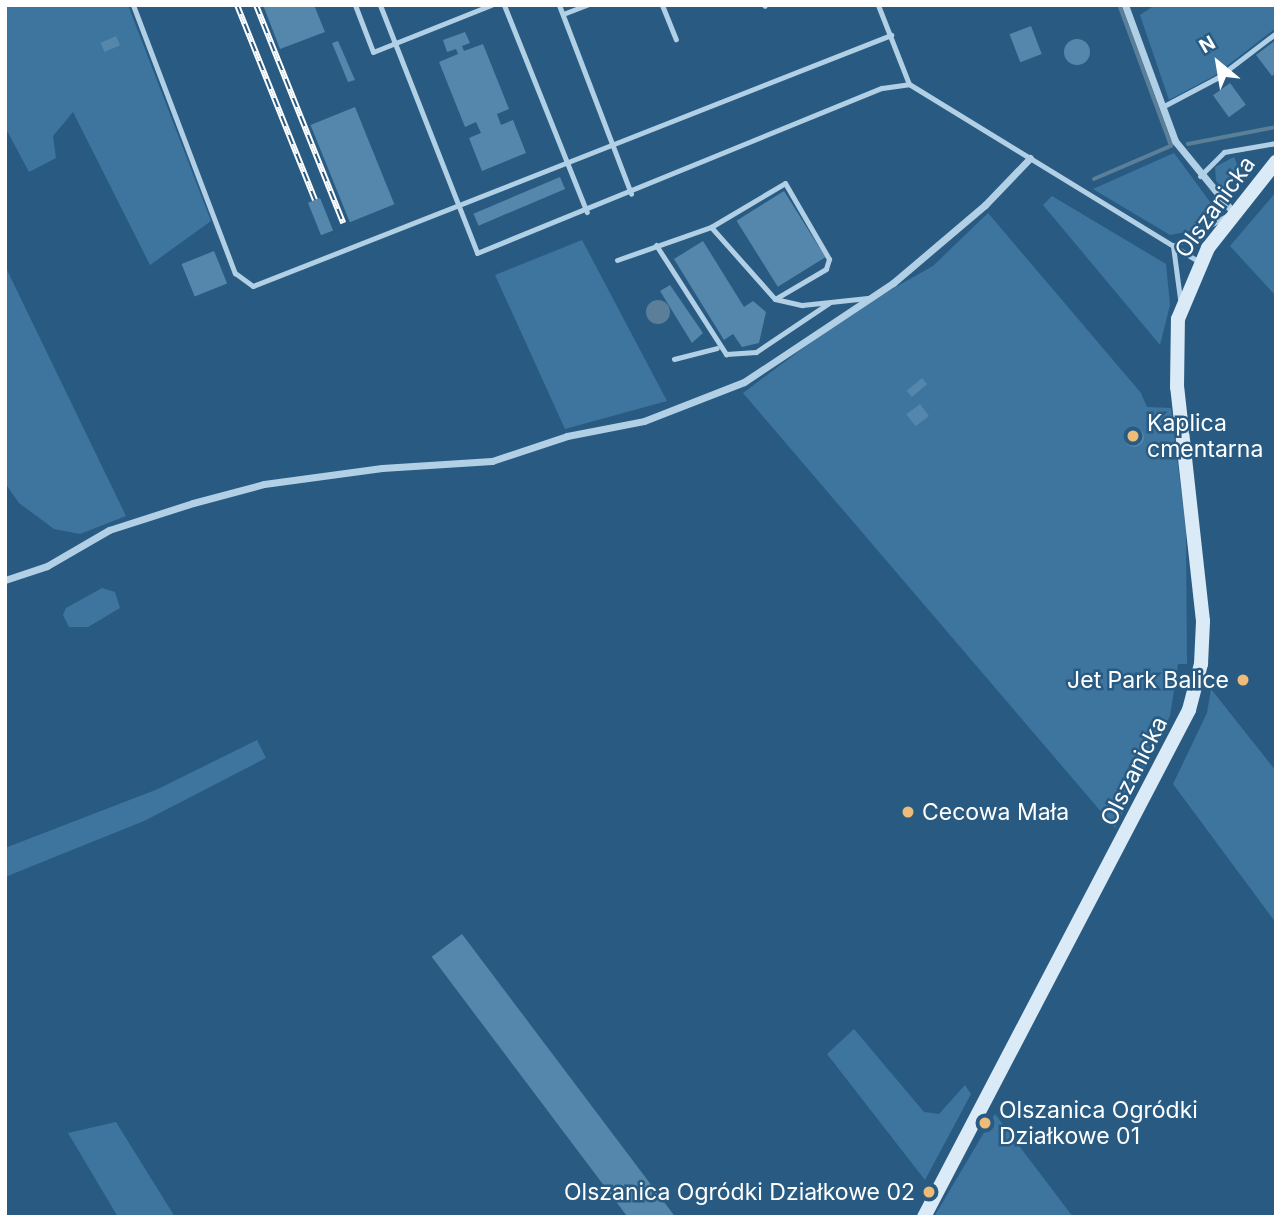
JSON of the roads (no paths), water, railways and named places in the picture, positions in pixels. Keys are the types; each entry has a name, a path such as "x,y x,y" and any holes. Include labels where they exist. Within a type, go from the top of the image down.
{"street":[{"path":"1125,5 1175,141 1200,176 1233,212"},
{"path":"5,580 47,566 109,530 264,484 382,468 492,461 567,436 644,421 744,382 934,251 1030,158"},
{"name":"Olszanicka","path":"924,1217 1168,759 1195,694 1203,612 1177,387 1181,307 1199,262 1233,212 1276,162"}],"lane":[{"path":"133,5 235,273 246,285 262,285 891,35"},
{"path":"355,5 373,52 491,5"},
{"path":"380,5 477,253 587,212 882,88 909,85 1199,262"},
{"path":"504,5 587,212"},
{"path":"559,5 631,194"},
{"path":"563,15 586,5"},
{"path":"663,5 676,39"},
{"path":"878,5 909,85"},
{"path":"1162,107 1217,78 1276,33"},
{"path":"1200,176 1224,152 1276,144"},
{"path":"617,260 711,227 785,183 829,259 826,268 775,299"},
{"path":"1173,246 1233,212"},
{"path":"711,227 775,299 793,304 868,298"},
{"path":"656,246 718,348 735,356 756,352 831,301"},
{"path":"1173,246 1181,307"},
{"path":"674,359 718,348"}],"waterway":[{"path":"1094,179 1171,146 1119,5"},
{"path":"1188,144 1276,127"}],"railway":[{"path":"237,5 315,200"},
{"path":"256,5 343,223"}],"place":[{"name":"Kaplica cmentarna","path":"1133,436"},
{"name":"Jet Park Balice","path":"1243,680"},
{"name":"Cecowa Mała","path":"908,812"},
{"name":"Olszanica Ogródki Działkowe 01","path":"985,1123"},
{"name":"Olszanica Ogródki Działkowe 02","path":"929,1192"}]}
